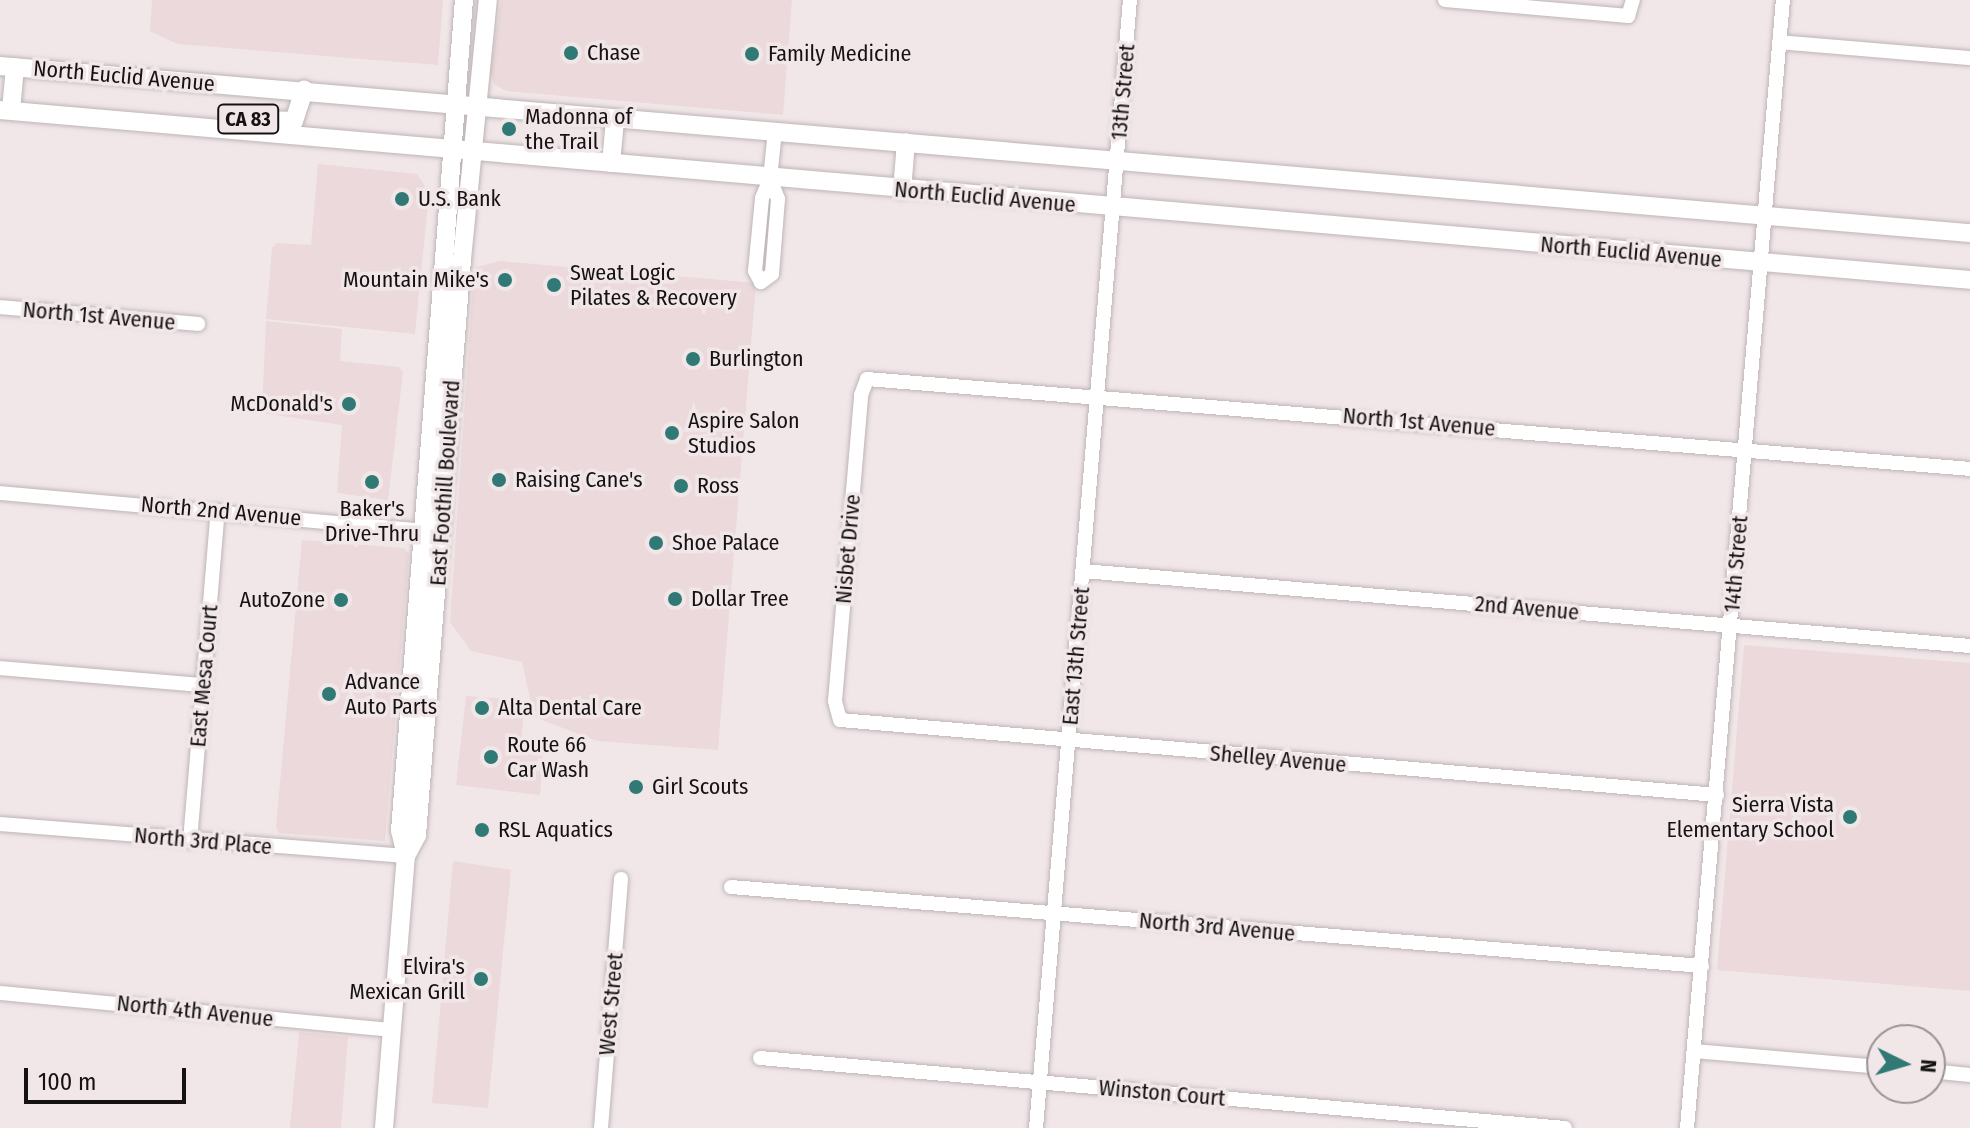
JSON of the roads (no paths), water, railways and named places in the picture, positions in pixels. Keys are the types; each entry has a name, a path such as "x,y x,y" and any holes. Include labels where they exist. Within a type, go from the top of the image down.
{"main road":[{"name":"East Foothill Boulevard","path":"384,1128 406,856 400,831 450,148 464,0"},
{"name":"East Foothill Boulevard","path":"406,856 417,835 472,150 488,0"},
{"name":"North Euclid Avenue","path":"8,67 1970,233"},
{"path":"6,110 8,67"},
{"name":"CA 83","path":"170,124 222,117 294,121 304,90"},
{"name":"North Euclid Avenue","path":"6,110 770,179 1970,280"},
{"path":"611,163 615,120"},
{"path":"902,190 906,142"}],"street":[{"name":"13th Street","path":"1115,183 1130,0"},
{"path":"1445,0 1628,16 1633,0"},
{"name":"14th Street","path":"1687,1128 1783,0"},
{"path":"1779,42 1970,58"},
{"path":"770,179 778,199 772,274 761,282 755,271 762,198 770,179 775,131"},
{"name":"East 13th Street","path":"1036,1128 1115,183"},
{"name":"North 1st Avenue","path":"0,307 198,324"},
{"name":"North 1st Avenue","path":"867,379 1098,395 1970,469"},
{"name":"Nisbet Drive","path":"840,720 835,701 861,395 867,379"},
{"name":"North 2nd Avenue","path":"0,493 443,532"},
{"name":"East Mesa Court","path":"190,841 218,511"},
{"name":"2nd Avenue","path":"1083,571 1970,646"},
{"path":"0,668 203,685"},
{"name":"Shelley Avenue","path":"840,720 1068,742 1717,795"},
{"name":"North 3rd Place","path":"0,824 406,856"},
{"name":"West Street","path":"601,1128 621,879"},
{"name":"North 3rd Avenue","path":"731,887 1702,966"},
{"name":"North 4th Avenue","path":"0,993 391,1030"},
{"path":"1694,1051 1866,1066"},
{"name":"Winston Court","path":"760,1058 1565,1128"},
{"path":"1946,1073 1970,1075"}],"place":[{"name":"Chase","path":"571,53"},
{"name":"Family Medicine","path":"752,54"},
{"name":"Madonna of the Trail","path":"509,129"},
{"name":"U.S. Bank","path":"402,199"},
{"name":"Mountain Mike's","path":"505,280"},
{"name":"Sweat Logic Pilates & Recovery","path":"554,285"},
{"name":"Burlington","path":"693,359"},
{"name":"McDonald's","path":"349,404"},
{"name":"Aspire Salon Studios","path":"672,433"},
{"name":"Raising Cane's","path":"499,480"},
{"name":"Baker's Drive-Thru","path":"372,482"},
{"name":"Ross","path":"681,486"},
{"name":"Shoe Palace","path":"656,543"},
{"name":"Dollar Tree","path":"675,599"},
{"name":"AutoZone","path":"341,600"},
{"name":"Advance Auto Parts","path":"329,694"},
{"name":"Alta Dental Care","path":"482,708"},
{"name":"Route 66 Car Wash","path":"491,757"},
{"name":"Girl Scouts","path":"636,787"},
{"name":"Sierra Vista Elementary School","path":"1850,817"},
{"name":"RSL Aquatics","path":"482,830"},
{"name":"Elvira's Mexican Grill","path":"481,979"}]}
